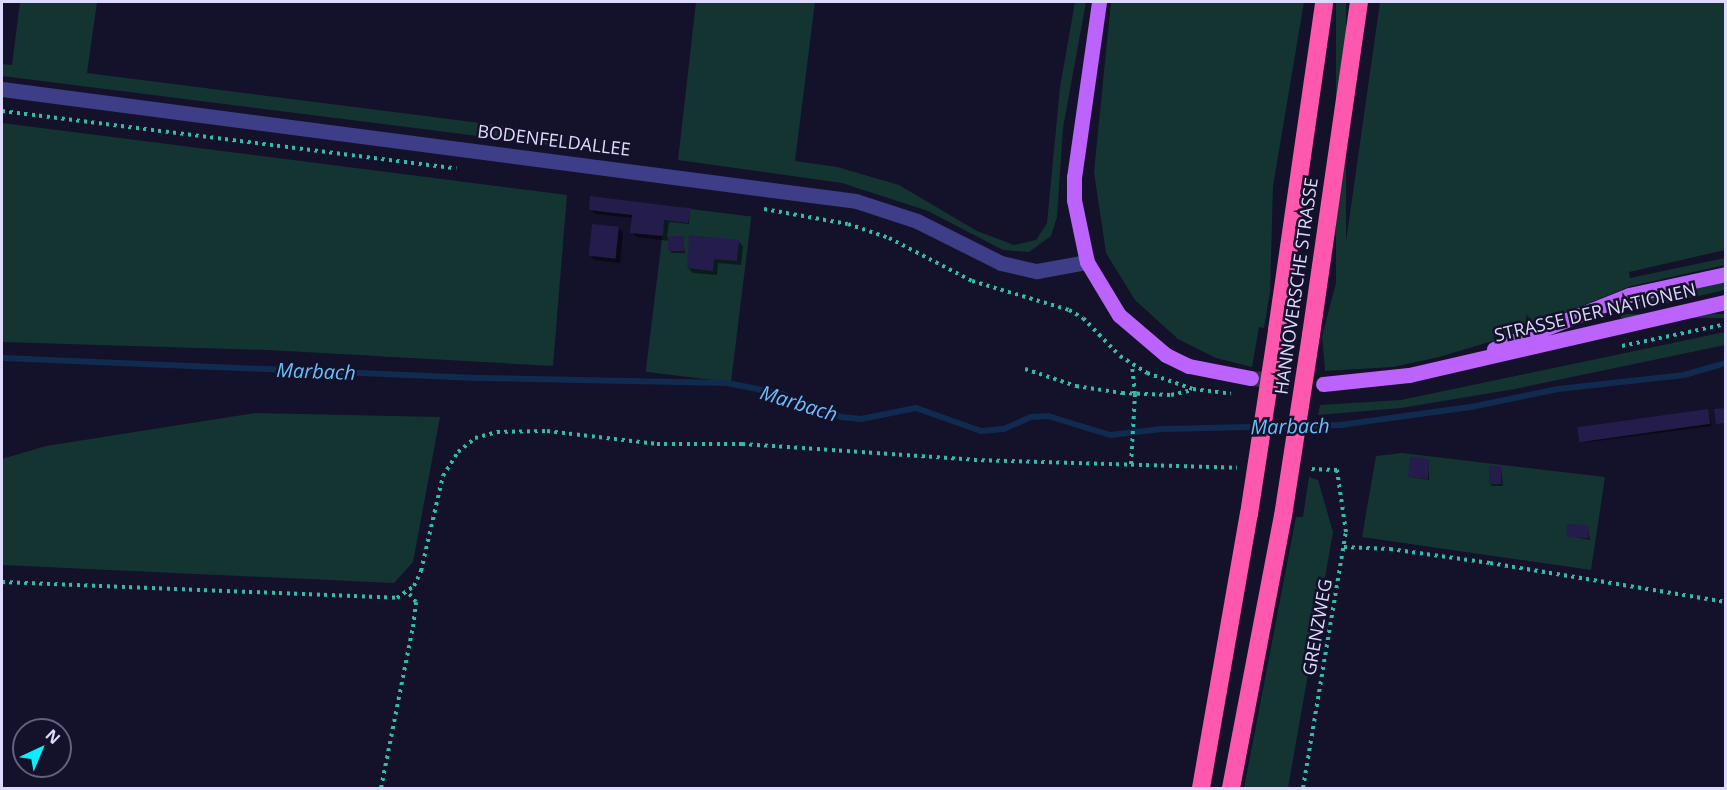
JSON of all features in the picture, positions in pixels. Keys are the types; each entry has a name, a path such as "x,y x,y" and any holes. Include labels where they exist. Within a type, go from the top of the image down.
{"highway":[{"name":"HANNOVERSCHE STRASSE","path":"1201,789 1249,514 1324,2"},
{"name":"HANNOVERSCHE STRASSE","path":"1231,789 1283,516 1359,2"}],"main road":[{"path":"1098,2 1074,177 1074,200 1087,262 1119,315 1141,336 1174,358 1213,372 1251,378"},
{"name":"STRASSE DER NATIONEN","path":"1473,359 1612,301 1725,274"},
{"name":"STRASSE DER NATIONEN","path":"1323,384 1409,375 1725,302"}],"street":[{"name":"BODENFELDALLEE","path":"2,89 856,201 917,220 1001,263 1037,271 1087,262"}],"path":[{"path":"2,111 460,169"},
{"path":"759,208 858,228 889,238 972,281 1069,310 1083,318 1132,365 1193,390 1237,395"},
{"path":"1131,461 1135,394 1132,365"},
{"path":"1025,369 1076,386 1135,394 1171,395 1193,390 1213,372"},
{"path":"2,582 375,600 397,598 408,592 421,571 443,476 458,452 475,438 497,432 547,431 657,444 742,444 974,460 1131,461 1237,468"},
{"name":"GRENZWEG","path":"1303,789 1344,547 1337,470 1310,470"},
{"path":"1344,547 1390,549 1479,561 1725,602"},
{"path":"381,789 413,627 416,602 408,592"}],"green space":[{"path":"20,2 97,2 87,73 560,133 558,146 2,76 2,64 12,65"},
{"path":"696,2 815,2 795,161 837,167 899,185 977,231 1014,245 1036,240 1047,223 1060,87 1075,2 1086,2 1063,128 1057,217 1051,236 1029,252 1003,250 928,211 842,183 678,160"},
{"path":"1111,2 1304,2 1273,186 1270,292 1264,328 1259,327 1252,367 1216,358 1178,339 1135,300 1106,253 1094,172"},
{"path":"1336,2 1346,2 1346,335 1336,335"},
{"path":"1380,2 1725,2 1725,250 1629,272 1630,278 1725,258 1725,265 1631,286 1496,340 1439,357 1393,367 1325,371 1322,336 1345,249"},
{"path":"2,123 567,195 553,366 268,350 2,342"},
{"path":"666,206 751,216 731,382 646,372"},
{"path":"1725,282 1725,290 1641,309 1635,304 1639,300"},
{"path":"1621,314 1725,314 1725,318 1621,318"},
{"path":"1725,332 1725,345 1515,389 1401,408 1318,415 1320,405 1401,400"},
{"path":"255,413 440,417 413,562 394,583 2,565 2,459 46,446"},
{"path":"1402,453 1605,477 1591,570 1362,537 1376,456"},
{"path":"1309,477 1318,480 1333,532 1288,788 1244,788 1296,517 1303,517"}],"building":[{"path":"590,196 691,208 688,223 664,220 663,236 630,233 632,215 589,210"},
{"path":"592,224 619,227 616,259 589,256"},
{"path":"689,235 739,240 737,261 714,259 713,271 687,268"},
{"path":"668,236 684,236 684,251 668,251"},
{"path":"1726,408 1726,423 1716,424 1714,409"},
{"path":"1708,409 1710,424 1579,442 1577,427"},
{"path":"1410,457 1430,459 1428,479 1408,477"},
{"path":"1489,466 1501,466 1501,484 1489,484"},
{"path":"1567,524 1589,525 1588,538 1566,537"}],"waterway":[{"name":"Marbach","path":"2,358 484,378 727,383 782,394 841,417 861,419 916,408 981,431 1004,429 1031,417 1048,416 1110,435 1162,429 1340,425 1471,407 1558,389 1684,375 1726,363"}],"tunnel":[{"path":"1251,378 1323,384"}]}
